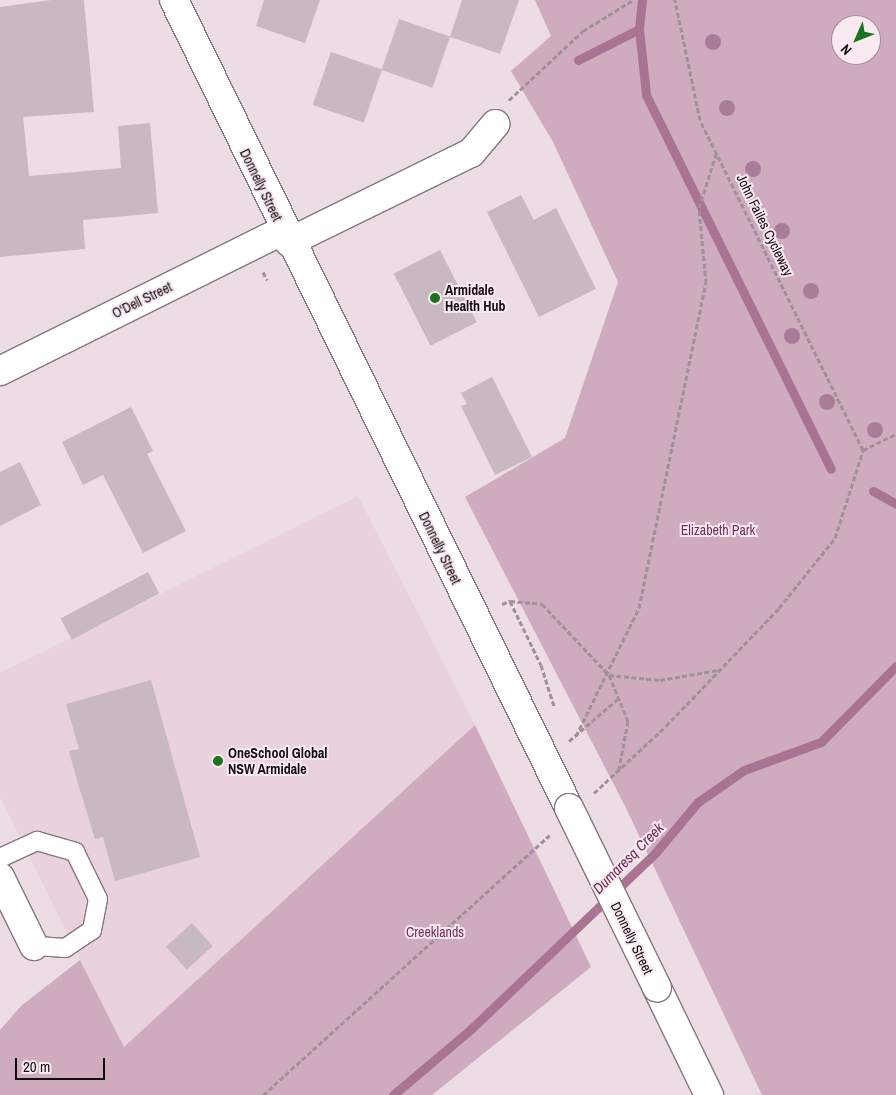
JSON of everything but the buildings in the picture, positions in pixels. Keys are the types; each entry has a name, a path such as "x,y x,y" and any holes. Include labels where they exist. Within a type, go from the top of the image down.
{"street":[{"name":"Donnelly Street","path":"174,0 287,236 709,1095"},
{"name":"O'Dell Street","path":"0,371 287,236 471,153 495,124"},
{"path":"0,877 34,946"}],"lane":[{"path":"0,858 37,841 75,852 98,899 92,930 65,948 34,946"}],"path":[{"path":"510,98 583,31 632,0"},
{"name":"John Failes Cycleway","path":"675,0 700,120 863,450 896,434"},
{"path":"576,736 609,675 639,608 673,451 706,283 699,208 716,153"},
{"path":"510,601 541,665 555,709"},
{"path":"499,606 510,601 542,604 609,675 628,721 619,770"},
{"path":"609,675 660,680 718,670"},
{"path":"563,736 566,744 618,698"}],"shaded area":[{"name":"OneSchool Global NSW Armidale","path":"358,496 475,725 124,1048 0,797 0,673"}],"green space":[{"name":"Elizabeth Park","path":"535,0 896,0 896,1095 762,1095 625,806 465,497 565,438 618,282 553,142 511,71 551,36"},
{"name":"Creeklands","path":"475,725 591,967 432,1095 0,1095 0,1030 21,1006 80,960 124,1047"}],"waterway":[{"path":"642,0 639,29 646,95 831,469"},
{"path":"578,60 639,29"},
{"path":"873,491 896,504"},
{"name":"Dumaresq Creek","path":"393,1095 471,1029 656,852 698,802 744,770 821,742 896,666"}],"place":[{"name":"Armidale Health Hub","path":"435,298"},
{"name":"OneSchool Global NSW Armidale","path":"218,761"}]}
